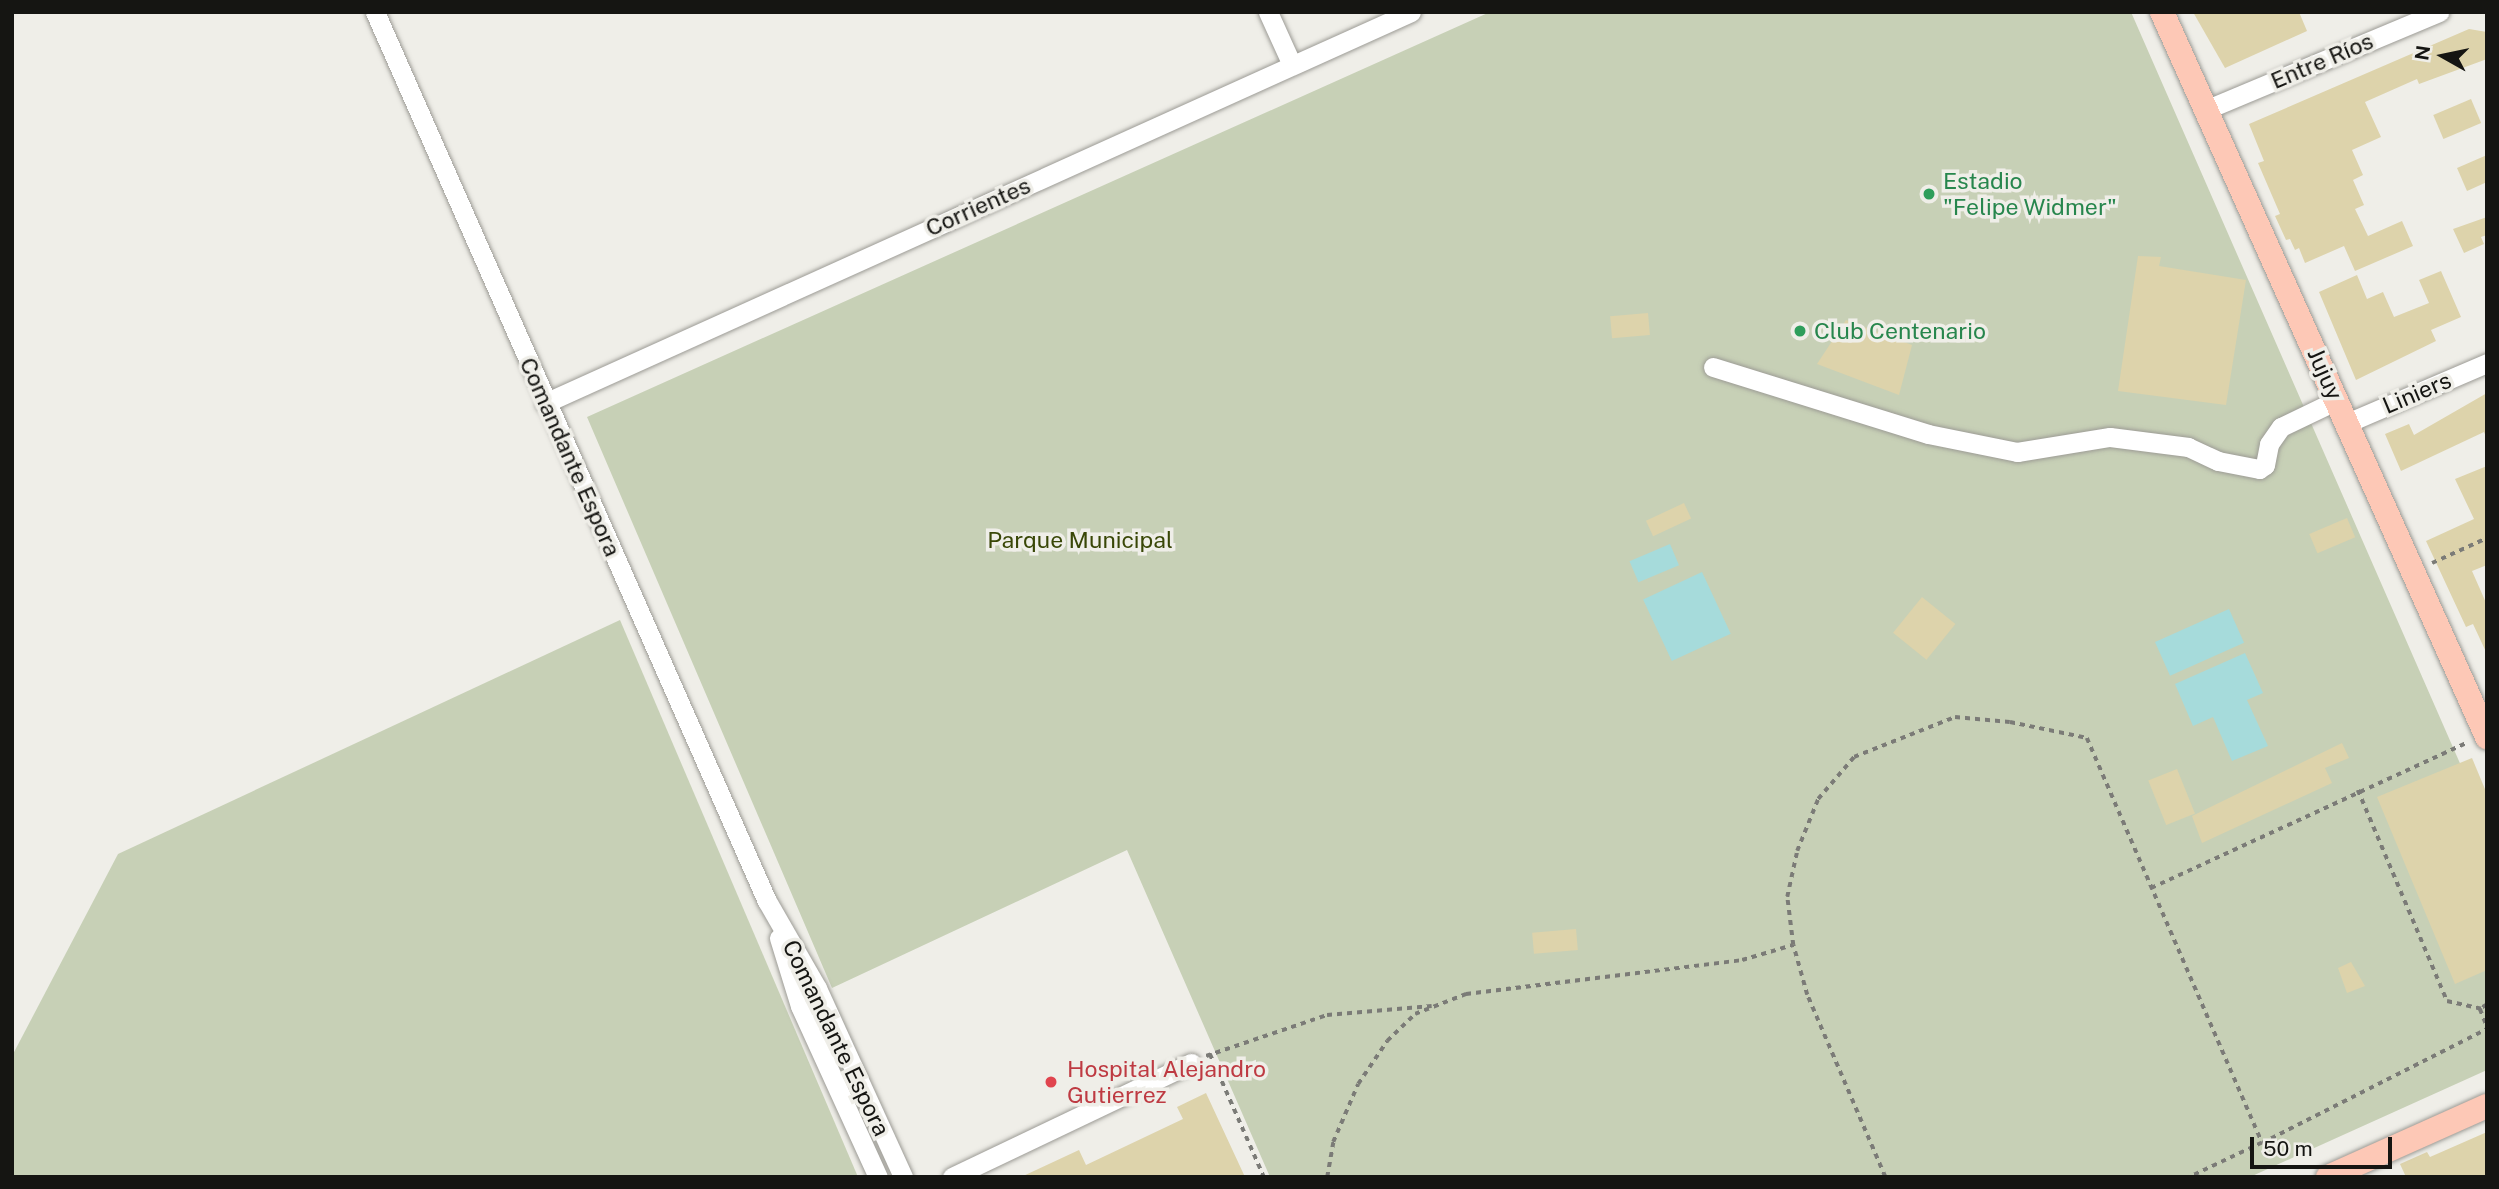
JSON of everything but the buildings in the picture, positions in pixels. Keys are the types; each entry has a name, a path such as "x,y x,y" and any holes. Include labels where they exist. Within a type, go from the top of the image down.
{"main road":[{"name":"Jujuy","path":"2162,12 2486,735"},
{"path":"2328,1177 2487,1106"}],"street":[{"name":"Comandante Espora","path":"374,12 767,901 817,988 903,1177"},
{"path":"1268,12 1292,65"},
{"name":"Corrientes","path":"545,403 1411,12"},
{"name":"Entre Ríos","path":"2205,110 2439,12"},
{"name":"Liniers","path":"2347,423 2487,363"},
{"path":"1713,367 1928,434 2017,452 2110,437 2188,447 2218,461 2259,469 2265,465 2269,444 2281,426 2337,400"},
{"name":"Comandante Espora","path":"767,901 800,1006 878,1177"},
{"path":"952,1177 1191,1063"}],"path":[{"path":"2414,571 2487,538"},
{"path":"1885,1177 1807,995 1793,945 1787,898 1797,850 1818,799 1854,757 1955,717 2010,722 2087,738 2262,1143"},
{"path":"2151,888 2358,790 2486,735"},
{"path":"2358,790 2447,1001 2480,1009 2487,1008"},
{"path":"1326,1177 1333,1142 1358,1084 1387,1041 1415,1014 1466,994 1742,960 1793,945"},
{"path":"1191,1063 1210,1054 1326,1015 1438,1005"},
{"path":"2190,1177 2487,1028 2480,1009"},
{"path":"1210,1054 1264,1177"}],"green space":[{"name":"Parque Municipal","path":"1490,12 2131,12 2487,825 2487,1070 2250,1177 1270,1177 1127,850 832,988 587,417"},
{"path":"620,620 858,1177 12,1177 12,1056 118,854"}],"water":[{"path":"1670,544 1679,565 1638,582 1629,561"},
{"path":"1702,572 1731,634 1672,661 1643,599"},
{"path":"2229,609 2244,643 2170,676 2155,642"},
{"path":"2245,653 2263,693 2247,700 2268,746 2232,761 2213,717 2193,726 2175,684"}],"place":[{"name":"Estadio \"Felipe Widmer\"","path":"1929,194"},
{"name":"Club Centenario","path":"1800,331"},
{"name":"Hospital Alejandro Gutierrez","path":"1051,1082"}]}
